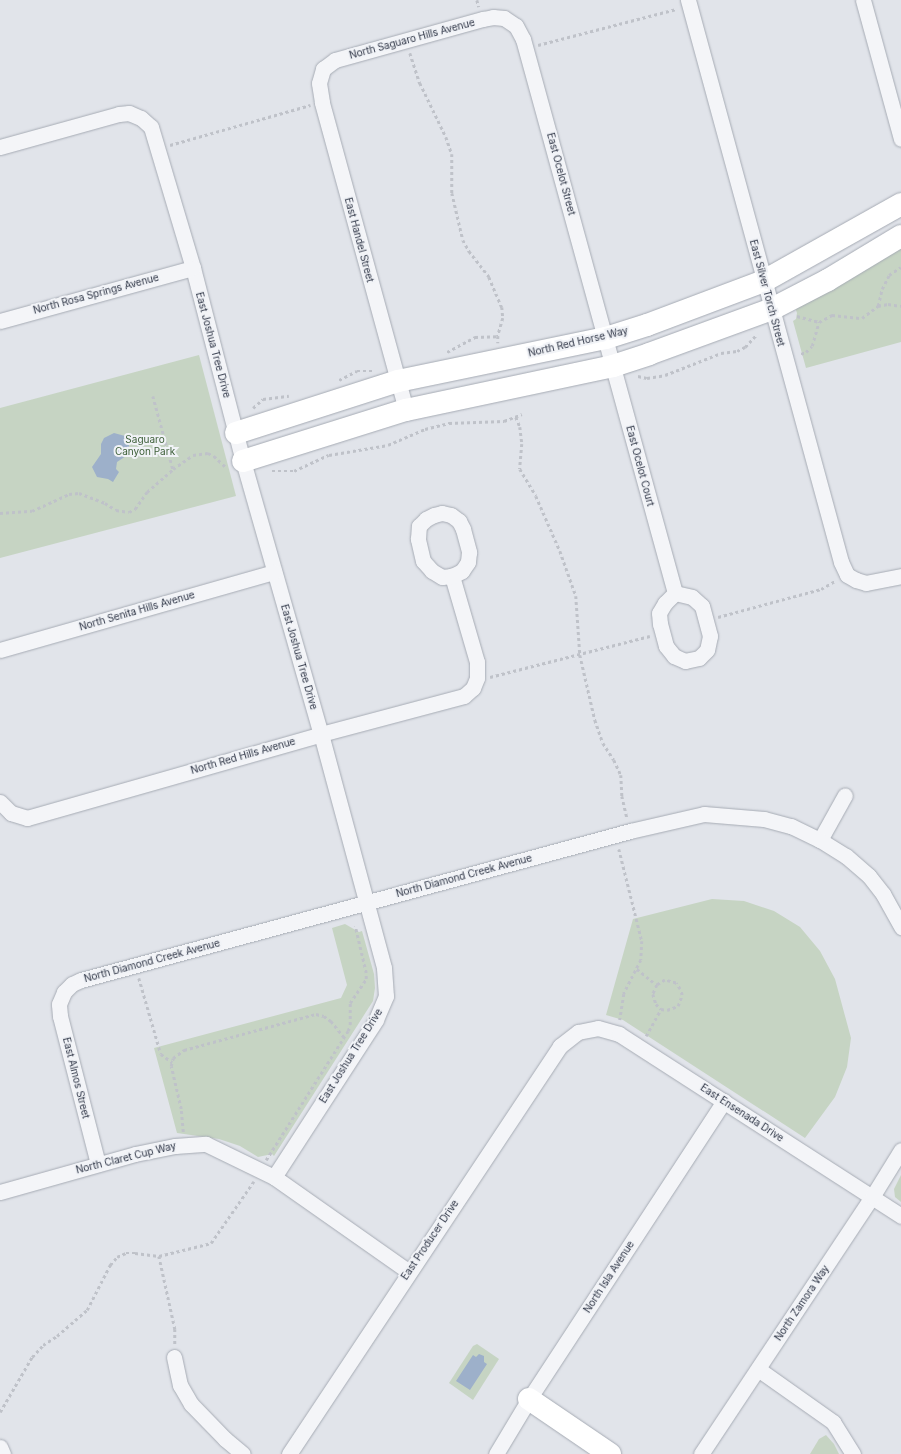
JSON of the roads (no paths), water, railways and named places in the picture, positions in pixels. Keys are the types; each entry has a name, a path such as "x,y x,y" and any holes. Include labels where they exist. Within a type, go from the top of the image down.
{"street":[{"path":"863,0 901,139"},
{"name":"East Silver Torch Street","path":"688,3 841,562 847,575 866,583 901,576"},
{"name":"North Saguaro Hills Avenue","path":"323,69 335,60 488,18 504,18"},
{"name":"East Ocelot Street","path":"504,18 516,26 526,48 606,338"},
{"name":"East Handel Street","path":"323,69 319,83 322,102 406,410"},
{"name":"East Joshua Tree Drive","path":"0,147 119,114 129,113 140,118 151,127 193,268 236,433 238,464 274,572 321,734 384,968 386,996 376,1020 267,1174"},
{"name":"North Red Horse Way","path":"236,433 398,381 606,338 648,325 764,281 901,204"},
{"path":"238,464 406,410 623,370 772,309 828,280 901,236"},
{"name":"North Rosa Springs Avenue","path":"0,321 193,268"},
{"name":"East Ocelot Court","path":"606,338 623,370 675,593"},
{"name":"North Senita Hills Avenue","path":"0,650 274,572"},
{"name":"North Red Hills Avenue","path":"0,802 11,813 27,818 321,734 464,696 473,688 477,678 477,662 452,576"},
{"path":"845,795 820,840 846,856 869,876 883,894 901,926"},
{"name":"North Diamond Creek Avenue","path":"64,992 72,984 82,980 366,902 670,821 704,814 764,819 791,826 820,840"},
{"name":"East Almos Street","path":"64,992 59,1004 60,1016 98,1164"},
{"name":"East Ensenada Drive","path":"578,1032 598,1028 619,1034 901,1216"},
{"name":"East Producer Drive","path":"289,1454 560,1046 578,1032"},
{"name":"North Isla Avenue","path":"496,1454 529,1399 724,1101"},
{"name":"North Claret Cup Way","path":"0,1192 135,1154 182,1145 206,1144 267,1174 409,1272"},
{"name":"North Zamora Way","path":"701,1454 872,1197 901,1150"},
{"path":"174,1358 180,1385 191,1404 225,1439 243,1454"},
{"path":"758,1369 832,1422 853,1454"},
{"path":"529,1399 610,1454"},
{"path":"0,1447 3,1454"}],"water":[{"path":"114,433 125,436 129,444 129,451 126,456 117,462 116,469 119,472 113,482 108,479 97,477 92,467 101,454 101,444 104,438"},
{"path":"479,1354 484,1356 484,1362 487,1364 470,1390 456,1381 473,1355 476,1357"}],"park label":[{"name":"Saguaro Canyon Park","path":"145,444"}]}
